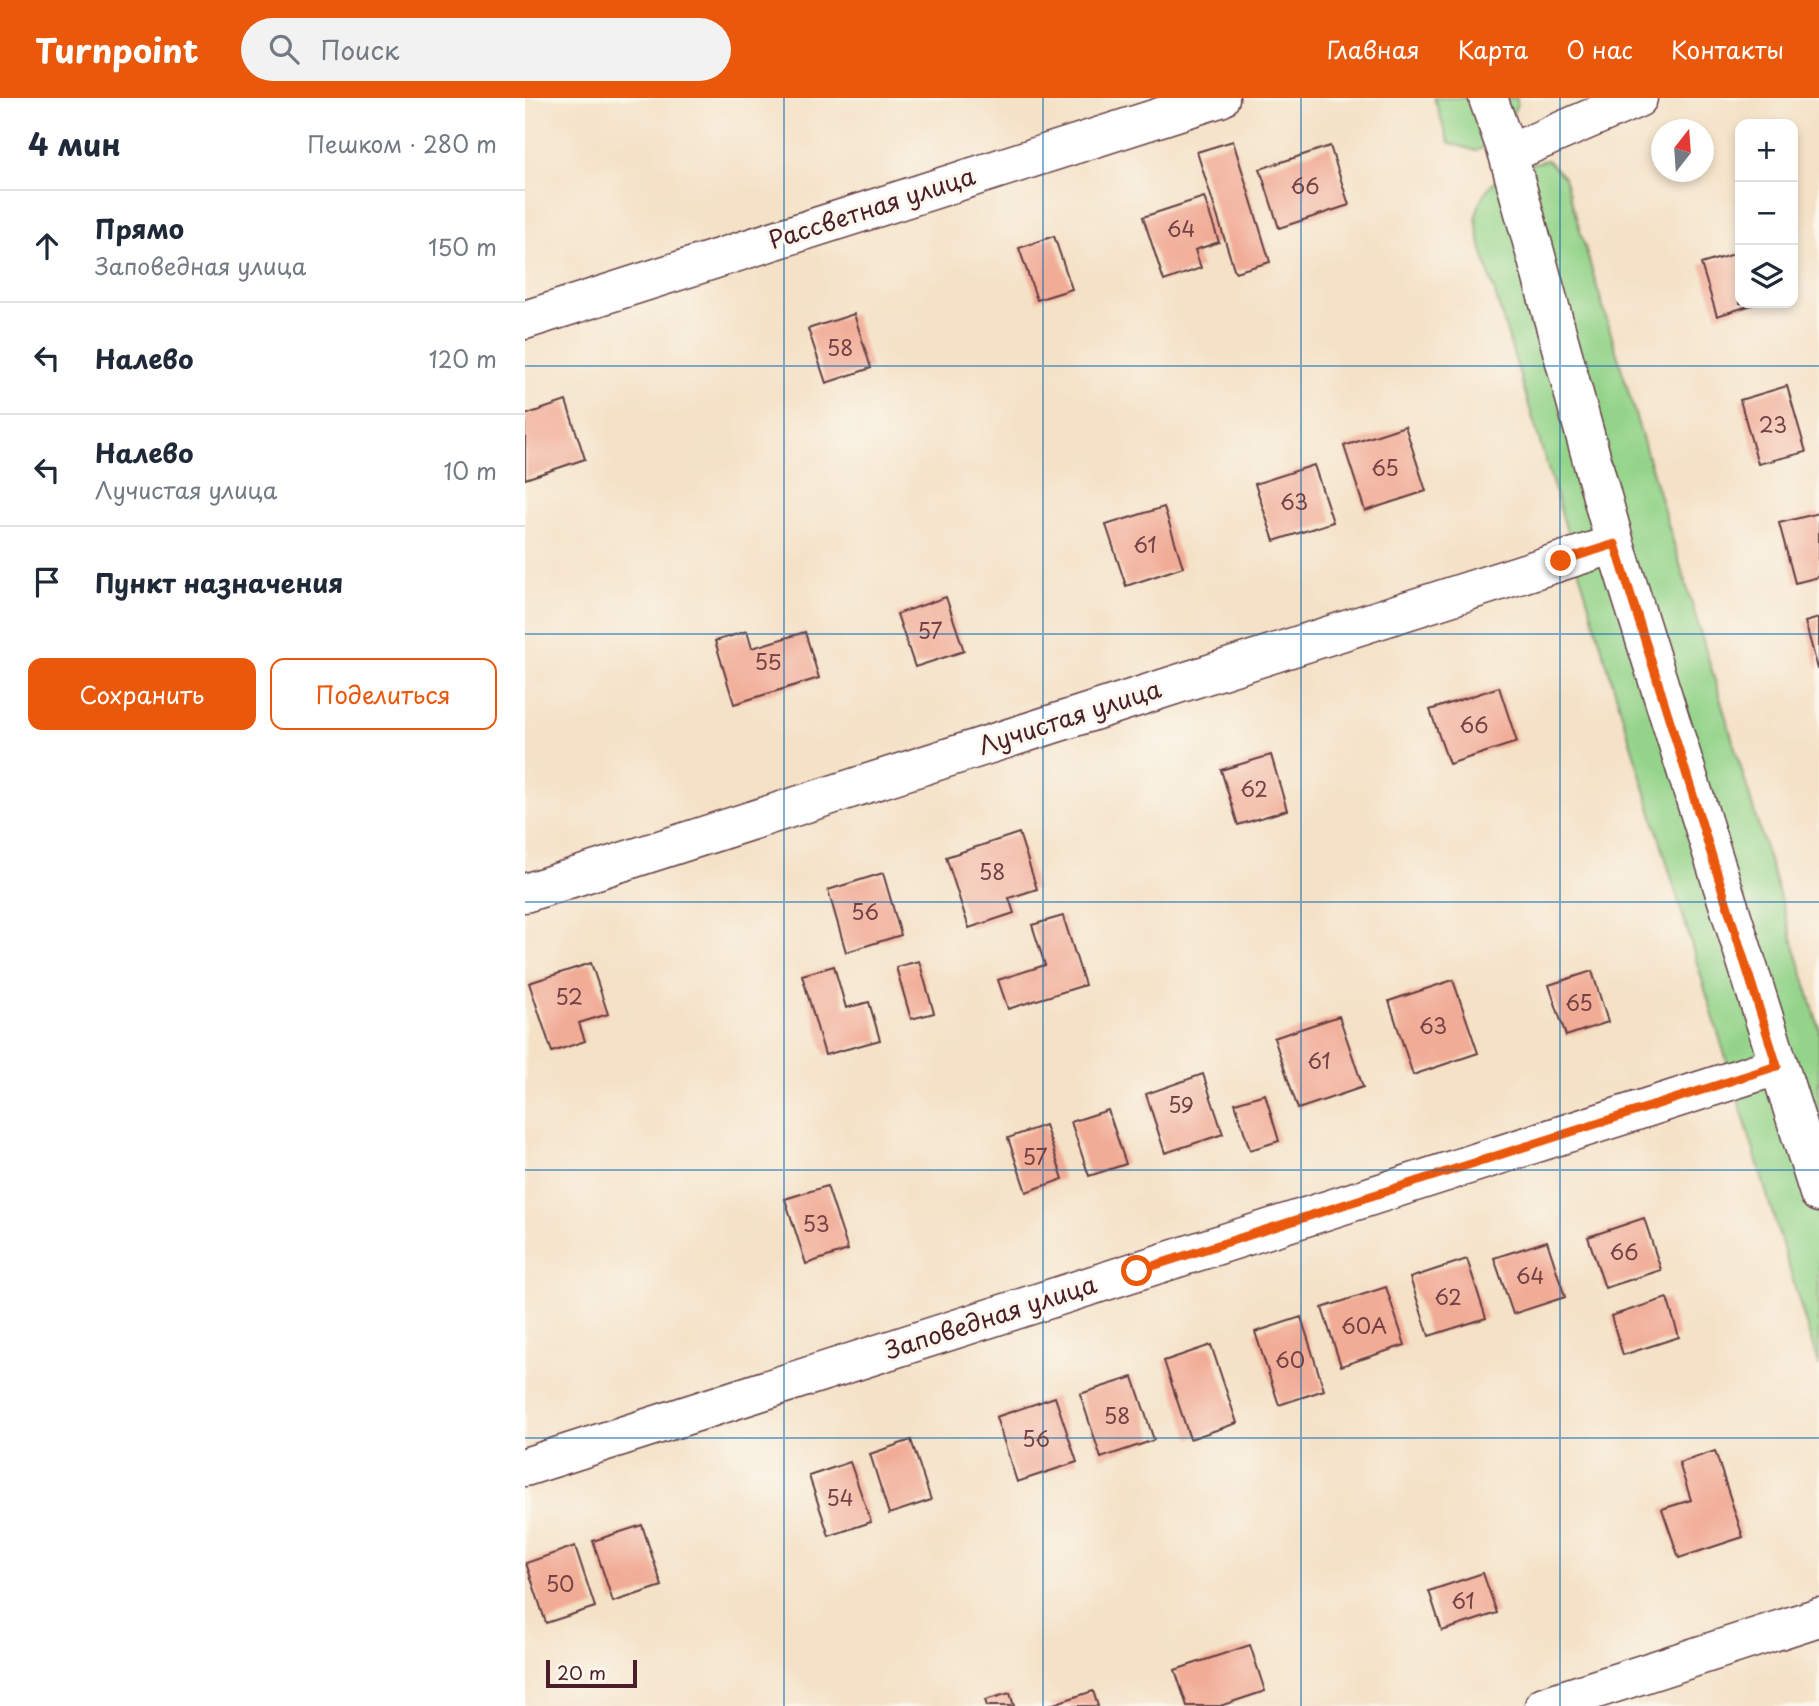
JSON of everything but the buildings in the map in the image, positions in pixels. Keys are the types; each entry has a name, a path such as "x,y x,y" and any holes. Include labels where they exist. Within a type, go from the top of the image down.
{"street":[{"name":"Рассветная улица","path":"525,320 1220,98"},
{"path":"1488,98 1508,154 1615,544 1819,1193"},
{"path":"1508,154 1638,98"},
{"name":"Лучистая улица","path":"525,892 1615,544"},
{"name":"Заповедная улица","path":"525,1467 1777,1066"},
{"path":"1544,1706 1819,1617"}],"green space":[{"path":"1434,98 1517,98 1517,104 1503,137 1476,151 1449,143"},
{"path":"1547,160 1564,177 1819,1028 1819,1367 1482,250 1476,221 1481,199 1487,189 1513,170"}],"route":[{"path":"1137,1271 1777,1066 1615,544 1561,561"}]}
